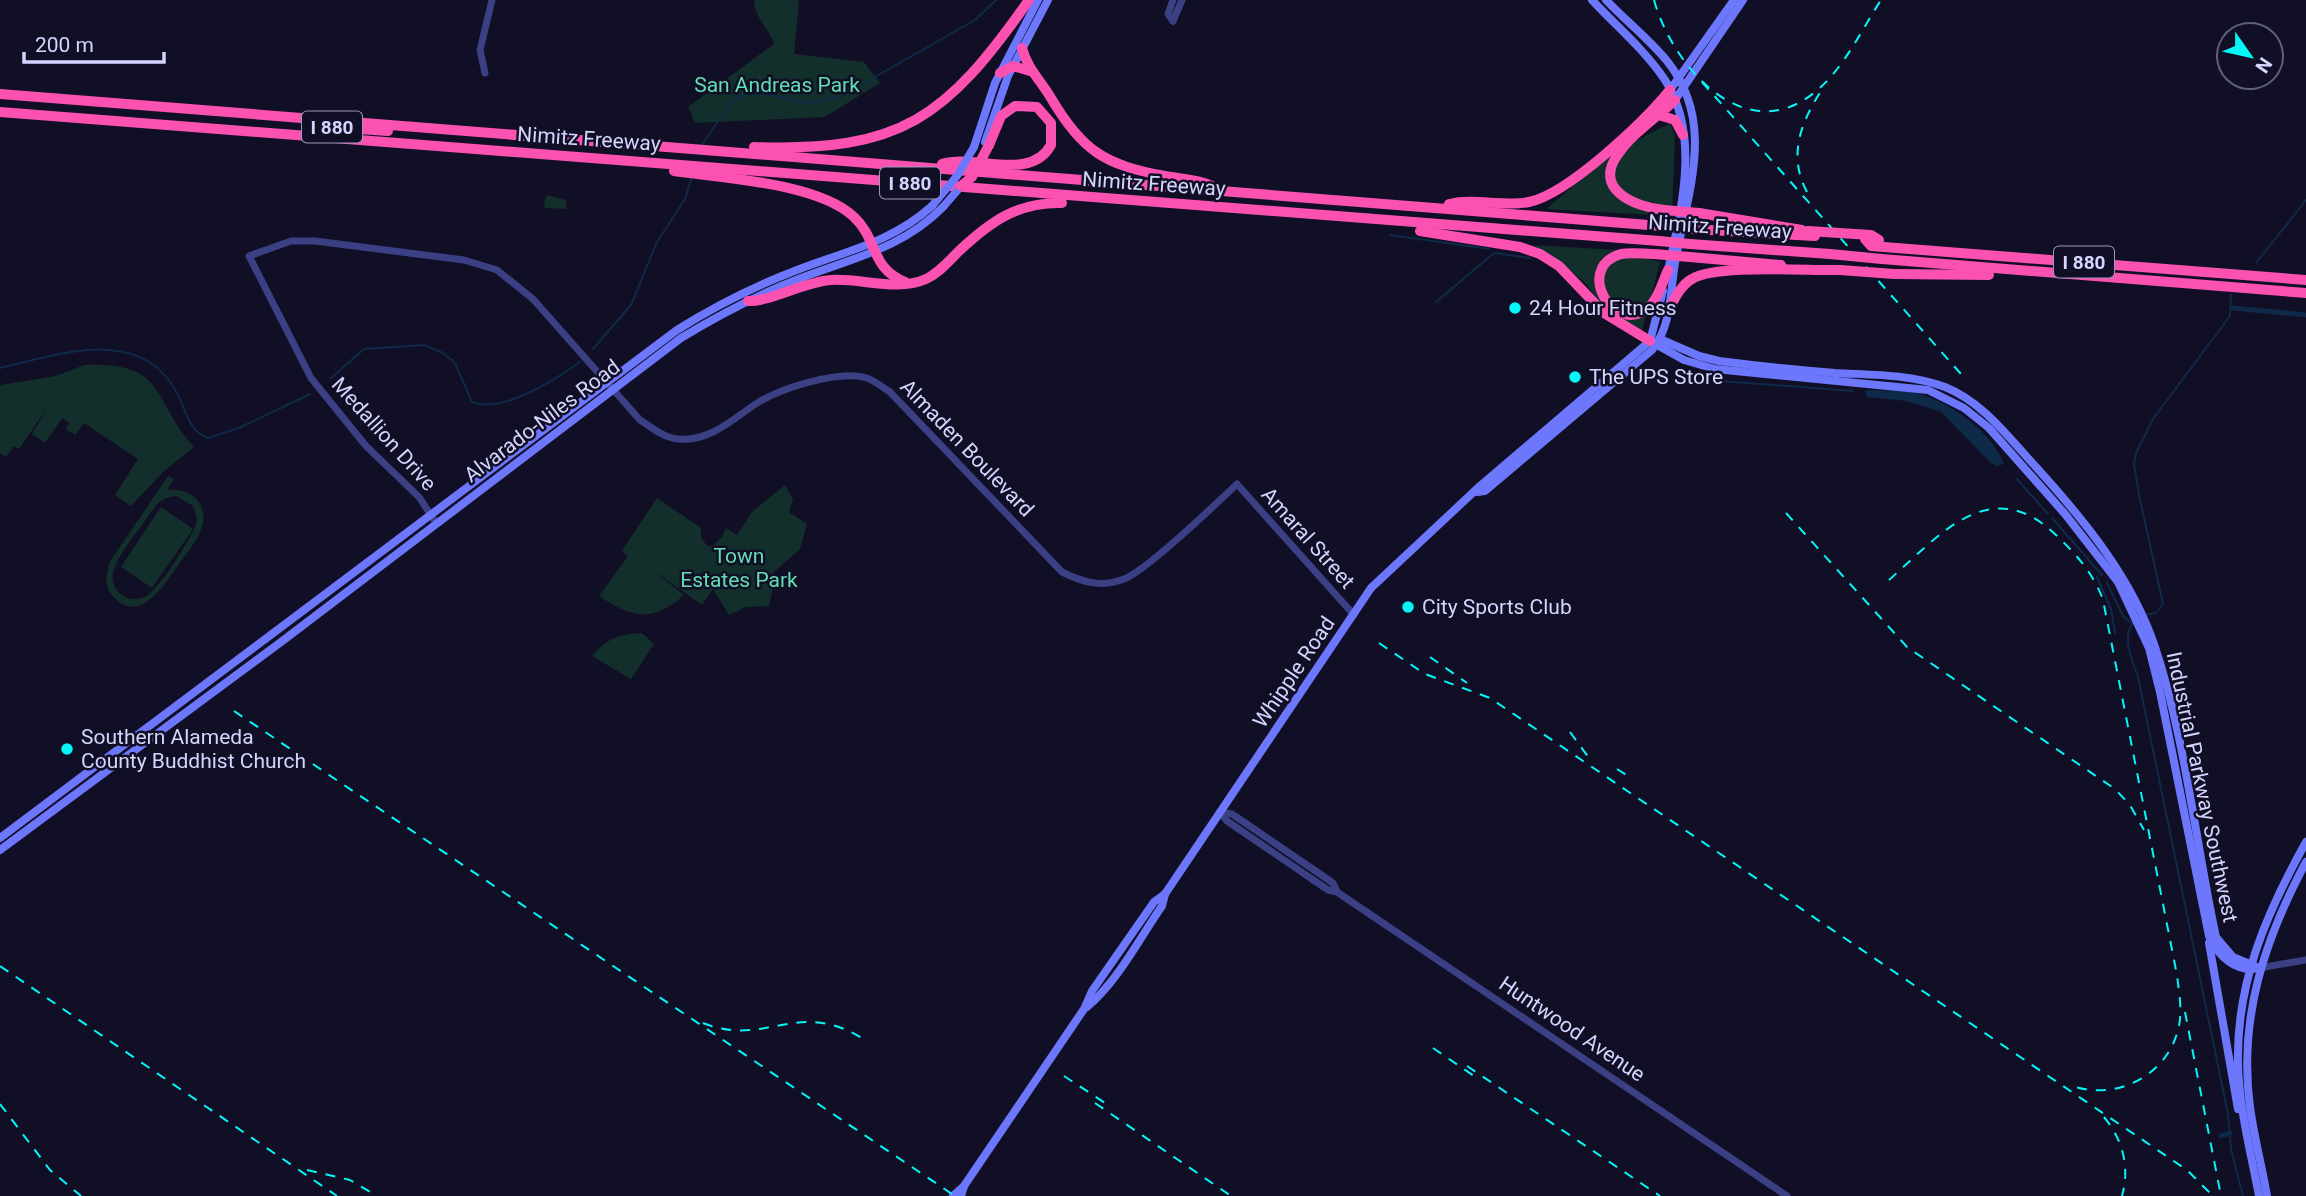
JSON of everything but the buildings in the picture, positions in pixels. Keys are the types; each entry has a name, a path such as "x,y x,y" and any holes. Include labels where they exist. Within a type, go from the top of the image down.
{"highway":[{"path":"664,158 712,159 787,148 835,145 871,138 904,126 943,103 968,81 1028,0"},
{"path":"1022,48 1030,71 1044,86 1073,132 1100,156 1128,169 1206,183 1222,191"},
{"path":"1000,73 1013,66 1030,71"},
{"name":"Nimitz Freeway","path":"0,94 664,158 933,168 1692,229 1812,234 2306,274"},
{"path":"1672,95 1659,115 1619,153 1612,178 1619,194 1629,203 1812,234 1871,236 1879,240"},
{"path":"1433,208 1455,202 1519,203 1553,194 1577,177 1672,95"},
{"name":"I 880","path":"0,101 664,158"},
{"path":"933,168 946,163 1018,164 1035,160 1051,145 1051,123 1037,107 1015,106 1001,116 983,144 972,177 961,186"},
{"name":"Nimitz Freeway","path":"0,113 650,163 664,158"},
{"path":"1659,115 1675,120 1683,135"},
{"path":"712,159 830,200 857,220 888,274 914,284"},
{"name":"Nimitz Freeway","path":"712,159 1110,201 1273,211 1405,224 1830,254 2306,293"},
{"path":"748,301 758,302 787,290 819,282 914,284 938,271 985,227 1005,214 1043,204 1096,204 1110,201"},
{"path":"1405,224 1421,231 1520,247 1540,254 1559,266 1604,313 1655,342"},
{"name":"I 880","path":"1865,240 1871,246 2306,280"},
{"path":"1668,270 1654,301 1646,309 1626,313 1607,304 1600,290 1599,280 1608,262 1623,254 1654,254 1894,274 2038,278 2049,273"},
{"name":"I 880","path":"1904,262 1913,257 1924,257 2306,286"},
{"path":"1669,309 1680,289 1690,279 1712,272 1840,271"}],"main road":[{"name":"Alvarado-Niles Road","path":"983,144 1000,73 1038,0"},
{"name":"Alvarado-Niles Road","path":"0,850 436,523 704,313 781,276 873,249 932,206 983,144 1013,66 1048,0"},
{"path":"1592,0 1655,66 1672,95 1683,135 1682,194 1655,342"},
{"path":"1606,0 1656,48 1679,80 1694,121 1697,145 1674,266 1669,309 1655,342"},
{"path":"1672,95 1679,80 1734,0"},
{"path":"1672,95 1684,90 1743,0"},
{"name":"Alvarado-Niles Road","path":"0,838 430,514 612,385 669,347 748,301 917,231 961,186"},
{"path":"669,347 678,336 704,318 704,313"},
{"name":"Industrial Parkway Southwest","path":"1655,342 1684,360 1715,369 1928,382 1963,397 1996,423 2075,510 2123,578 2152,647 2183,767 2216,937 2233,957 2249,967"},
{"name":"Whipple Road","path":"953,1196 964,1185 1084,1009 1100,996 1162,906 1165,894 1381,577 1655,342"},
{"name":"Industrial Parkway Southwest","path":"1864,378 1928,390 1964,408 1989,428 2065,514 2132,601"},
{"path":"2065,514 2075,510"},
{"name":"Industrial Parkway Southwest","path":"2152,647 2209,936 2222,956 2249,967 2259,968"},
{"path":"2259,1196 2238,1065 2249,967 2276,898 2306,842"},
{"path":"2267,1196 2250,1106 2248,1065 2252,1003 2259,968 2283,907 2306,862"},
{"path":"2209,936 2248,1165 2255,1174"},
{"name":"Whipple Road","path":"961,1196 964,1185"}],"street":[{"path":"485,73 480,50 492,0"},
{"path":"1173,0 1168,14 1173,21 1182,0"},
{"name":"Almaden Boulevard","path":"249,256 278,245 305,240 480,263 520,285 612,385 640,420 656,431 677,439 715,432 758,402 793,388 838,375 869,379 890,392 1062,572 1081,581 1097,584 1127,578 1137,572 1237,484"},
{"name":"Medallion Drive","path":"249,256 311,378 366,446 407,484 436,523"},
{"name":"Amaral Street","path":"1237,484 1354,615"},
{"name":"Huntwood Avenue","path":"1220,812 1227,821 1328,890 1337,892 1787,1196"},
{"path":"2259,968 2278,967 2306,960"}],"green space":[{"name":"San Andreas Park","path":"754,0 799,0 794,54 864,62 880,83 825,117 695,123 688,107 774,44 756,12"},
{"path":"1670,123 1675,136 1672,216 1546,209 1611,154"},
{"path":"547,195 566,200 566,209 545,208"},
{"path":"1532,245 1618,250 1660,262 1642,331 1607,311 1585,283 1552,255"},
{"path":"84,365 111,366 130,370 144,377 154,386 194,447 164,471 131,506 115,495 138,459 84,423 75,435 66,429 69,423 62,418 45,443 32,434 47,408 19,449 14,446 6,457 0,453 0,385 56,376"},
{"path":"168,476 174,479 167,490 183,491 197,500 204,517 199,535 163,586 146,602 128,606 118,601 108,589 106,579 109,563","holes":["176,496 193,506 195,527 174,563 154,589 143,598 136,599 118,592 113,580 116,565 157,504"]},
{"name":"Town Estates Park","path":"785,485 793,500 789,512 807,524 800,549 773,573 775,578 769,606 746,607 729,615 713,589 702,605 651,569 684,595 662,610 642,614 622,609 599,596 628,556 622,552 625,546 657,498 701,528 701,537 707,546 713,546 726,528 737,535 752,512"},
{"path":"161,507 193,529 152,588 121,567"},
{"path":"642,633 654,644 631,679 592,656 614,638"}],"water":[{"path":"1865,391 1914,393 1945,404 1981,431 2004,464 1996,466 1991,463 1941,412 1907,401 1867,397"}],"waterway":[{"path":"702,145 728,106 741,96 755,92 808,103 840,97 975,20 996,0"},
{"path":"593,349 631,305 657,242 685,199 692,176"},
{"path":"2256,263 2306,200"},
{"path":"1390,235 1489,249"},
{"path":"1436,302 1494,253 1530,258"},
{"path":"2145,615 2156,613 2163,604 2139,495 2134,464 2136,453 2153,419 2230,316 2231,294"},
{"path":"2232,308 2306,315"},
{"path":"331,378 364,349 424,345 443,353 455,363 472,402 484,404 498,403 528,393 580,362"},
{"path":"0,368 49,356 99,350 122,352 144,359 163,373 178,395 192,426 208,438 239,428 310,394"},
{"path":"1692,371 1707,379"},
{"path":"1720,381 1853,391"},
{"path":"2017,479 2048,514"},
{"path":"2052,518 2102,575"},
{"path":"2097,577 2111,609 2115,633"},
{"path":"2107,583 2123,616 2131,623"},
{"path":"2134,621 2128,634 2129,649 2138,677 2228,1114 2231,1149 2243,1196"},
{"path":"2221,1136 2230,1133"}],"railway":[{"path":"1654,0 1663,25 1694,73 1715,92 1738,106 1762,111 1788,107 1815,92 1825,83 1843,61 1881,0"},
{"path":"1702,82 1961,374"},
{"path":"1807,192 1798,166 1799,140 1807,116 1821,91"},
{"path":"1889,580 1927,545 1967,517 1988,510 2009,509 2032,517 2056,535 2084,565 2103,600 2177,975 2180,1016 2172,1047 2150,1073 2136,1082 2103,1090 2069,1085"},
{"path":"1786,513 1907,647 2115,789 2130,805 2144,830"},
{"path":"1379,643 1425,674 1490,698 2187,1170 2213,1196"},
{"path":"1430,657 1467,683"},
{"path":"234,711 955,1196"},
{"path":"1570,732 1592,762"},
{"path":"1617,769 1631,778"},
{"path":"0,966 337,1196"},
{"path":"2185,1012 2221,1196"},
{"path":"703,1023 726,1029 746,1030 802,1022 822,1023 843,1029 868,1042"},
{"path":"1433,1048 1474,1076"},
{"path":"1467,1066 1660,1196"},
{"path":"1064,1076 1108,1105"},
{"path":"1095,1103 1231,1196"},
{"path":"0,1104 50,1170 81,1196"},
{"path":"2104,1117 2116,1135 2123,1154 2125,1175 2122,1196"},
{"path":"307,1170 350,1180 377,1196"}],"place":[{"name":"24 Hour Fitness","path":"1515,308"},
{"name":"The UPS Store","path":"1575,377"},
{"name":"City Sports Club","path":"1408,607"},
{"name":"Southern Alameda County Buddhist Church","path":"67,749"}]}
